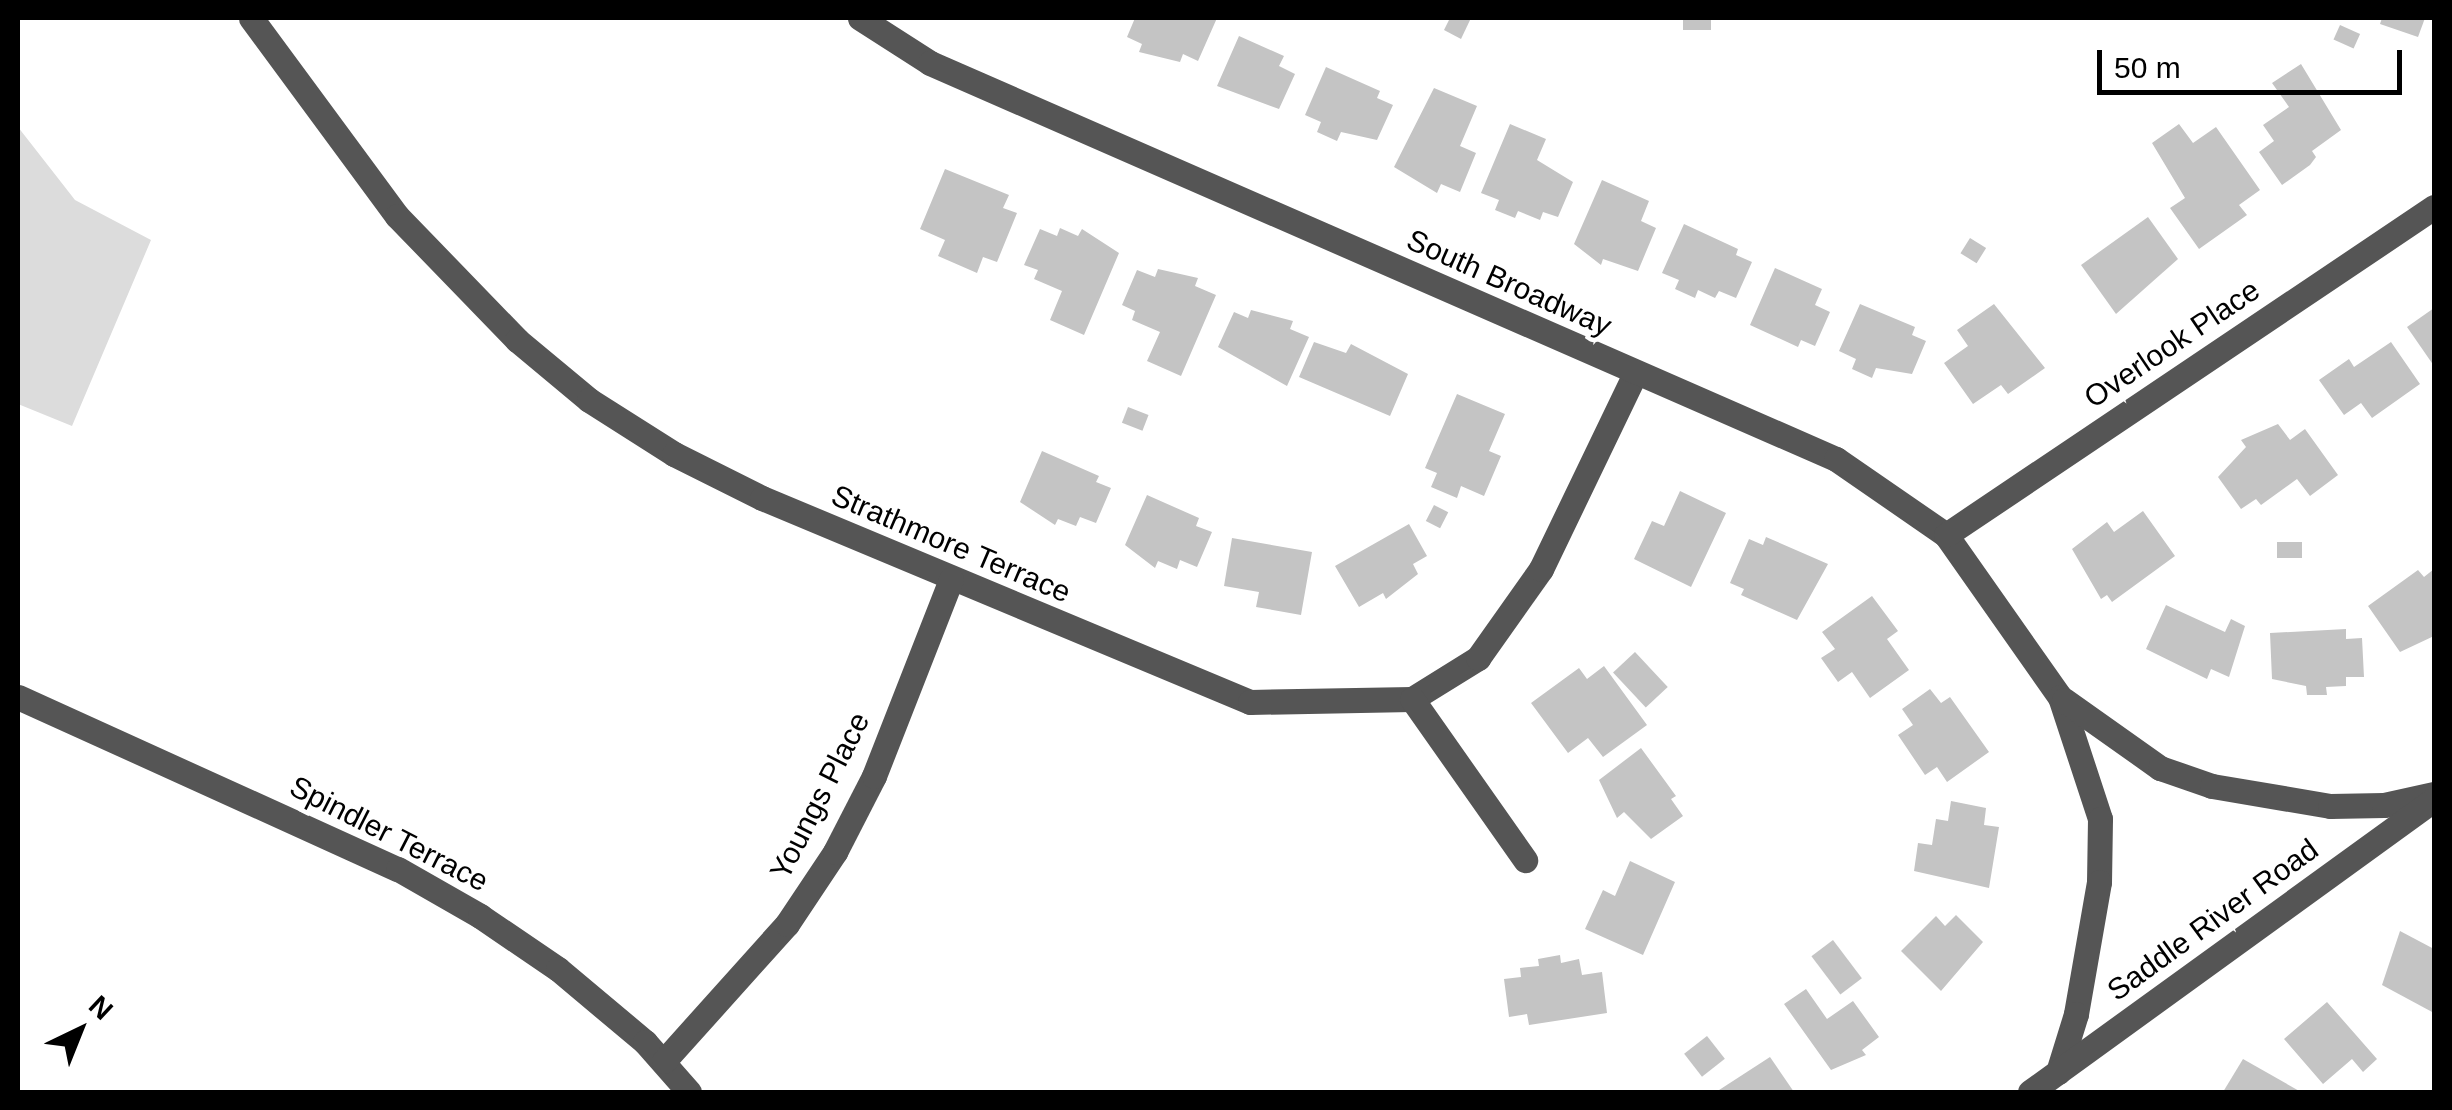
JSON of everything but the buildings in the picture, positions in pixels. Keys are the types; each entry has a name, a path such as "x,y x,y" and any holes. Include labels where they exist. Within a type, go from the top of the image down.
{"street":[{"name":"Strathmore Terrace","path":"251,18 397,216 517,340 588,400 674,454 951,580 1250,702 1412,699"},
{"name":"South Broadway","path":"860,18 930,63 1836,459 1946,536 2060,697 2100,820 2099,882 2076,1014 2058,1072"},
{"name":"Overlook Place","path":"1946,536 2434,207"},
{"path":"1525,860 1412,699 1478,658 1509,620 1541,569 1636,374"},
{"name":"Youngs Place","path":"664,1061 755,964 834,852 874,776 951,580"},
{"name":"Spindler Terrace","path":"18,697 398,869 558,969 664,1061 689,1092"},
{"name":"South Broadway","path":"2060,697 2160,768 2212,786 2330,806 2384,805 2434,797"},
{"name":"Saddle River Road","path":"2030,1092 2434,797"}],"shaded area":[{"path":"18,127 75,200 151,240 72,426 18,404"}]}
